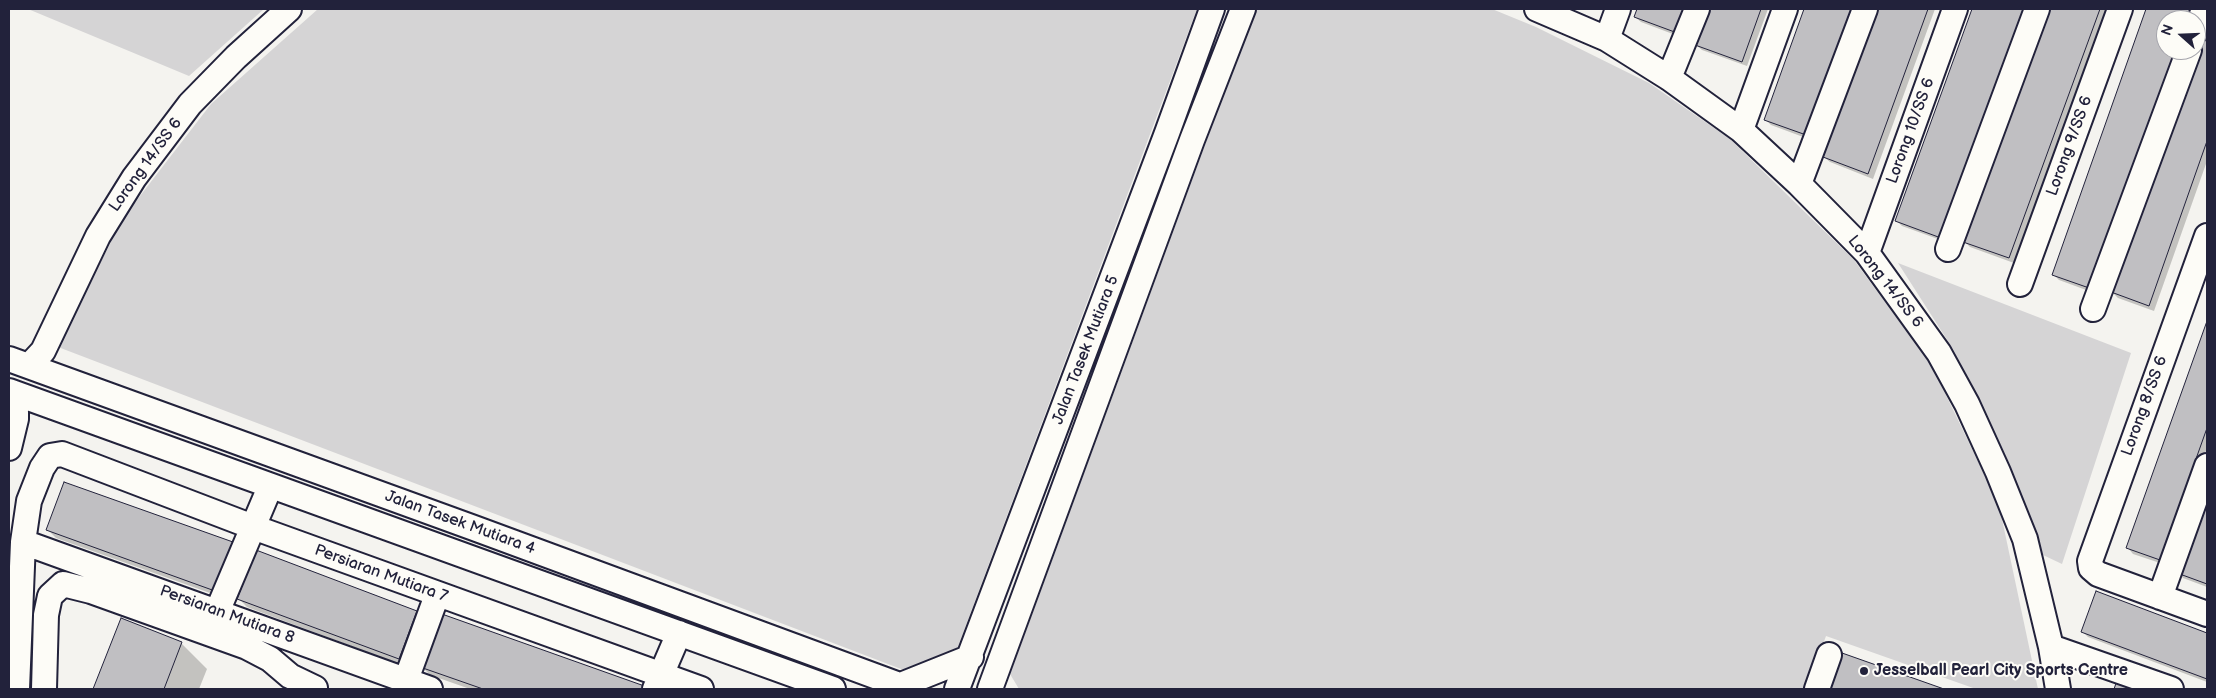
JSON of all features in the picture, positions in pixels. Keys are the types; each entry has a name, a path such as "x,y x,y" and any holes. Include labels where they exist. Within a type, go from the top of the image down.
{"street":[{"name":"Lorong 14/SS 6","path":"32,362 98,236 134,178 190,104 236,57 290,9"},
{"name":"Jalan Tasek Mutiara 5","path":"957,689 971,657 1212,9"},
{"name":"Jalan Tasek Mutiara 5","path":"997,683 1192,140 1243,9"},
{"name":"Lorong 14/SS 6","path":"1537,9 1606,39 1669,78 1741,130 1799,184 1867,253 1939,353 1967,404 2025,538 2051,647 2058,689"},
{"path":"1606,39 1618,9"},
{"path":"1669,78 1697,9"},
{"path":"1741,130 1785,9"},
{"path":"1799,184 1865,9"},
{"name":"Lorong 10/SS 6","path":"1867,253 1955,9"},
{"path":"1948,249 2037,9"},
{"name":"Lorong 9/SS 6","path":"2020,284 2120,9"},
{"path":"2093,309 2185,60"},
{"path":"1167,133 1192,140"},
{"name":"Lorong 8/SS 6","path":"2160,597 2098,574 2091,568 2090,561 2207,236"},
{"name":"Jalan Tasek Mutiara 4","path":"32,362 905,687"},
{"name":"Jalan Tasek Mutiara 4","path":"9,393 833,689"},
{"path":"9,393 16,412 12,437"},
{"path":"12,437 28,411 43,404"},
{"name":"Persiaran Mutiara 7","path":"23,542 29,501 42,468 50,456 62,454 437,595 658,682 702,689"},
{"path":"2207,466 2160,597 2207,614"},
{"path":"217,612 270,487"},
{"path":"463,557 474,528"},
{"path":"17,689 23,542"},
{"name":"Persiaran Mutiara 8","path":"23,542 430,689"},
{"path":"44,689 46,615 50,596 63,584 71,559"},
{"path":"63,584 91,591 247,646 270,659 290,676 314,689 327,652"},
{"path":"406,680 437,595"},
{"path":"658,682 679,633"},
{"path":"2051,647 2172,689"},
{"path":"1817,689 1829,656"},
{"path":"905,687 971,657"}],"shaded area":[{"path":"28,9 264,9 189,76"},
{"path":"318,9 1197,9 957,649 909,672 58,347 123,218 211,104"},
{"path":"1255,9 1492,9 1536,27 1649,83 1730,139 1854,260 1932,366 1999,505 2038,689 1976,689 1826,636 1807,689 1019,689 1010,674"},
{"path":"1898,263 2131,353 2062,564 2043,555 2005,454 1953,349"}],"building":[{"path":"1637,9 1690,9 1680,34 1634,17"},
{"path":"1708,9 1761,9 1742,62 1695,45"},
{"path":"1804,9 1855,9 1809,136 1764,120"},
{"path":"1877,9 1928,9 1868,174 1823,157"},
{"path":"1972,9 2024,9 1941,238 1895,221"},
{"path":"2048,9 2100,9 2009,258 1963,242"},
{"path":"2146,9 2190,9 2156,10 2156,60 2172,60 2092,289 2052,275"},
{"path":"2207,20 2207,141 2149,306 2111,292 2193,60 2206,60"},
{"path":"2207,321 2207,428 2160,560 2126,548"},
{"path":"64,482 233,542 215,591 46,530"},
{"path":"2207,490 2207,584 2177,573"},
{"path":"256,550 417,611 399,659 237,599"},
{"path":"2096,591 2207,633 2207,679 2081,632"},
{"path":"439,613 650,689 483,689 420,667"},
{"path":"121,618 182,642 164,689 93,689"},
{"name":"Jesselball Pearl City Sports Centre","path":"1842,653 1944,689 1829,689"},
{"path":"2119,675 2157,689 2114,689"}],"place":[{"name":"Jesselball Pearl City Sports Centre","path":"1864,671"}]}
